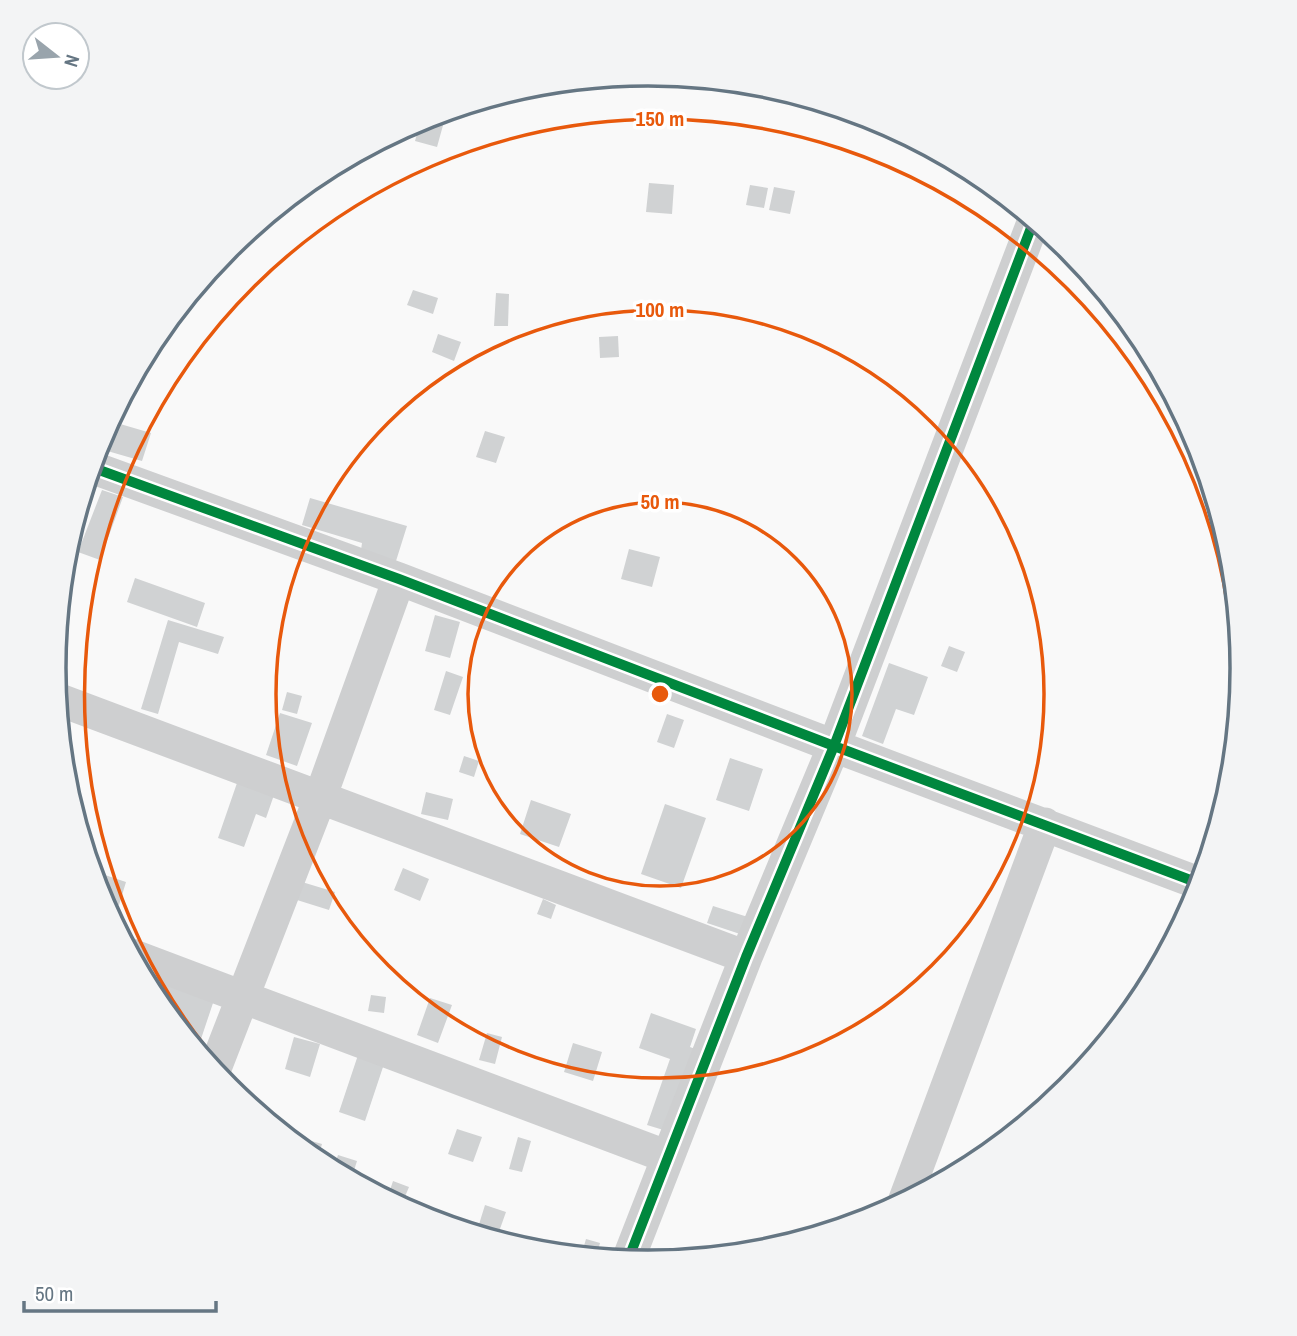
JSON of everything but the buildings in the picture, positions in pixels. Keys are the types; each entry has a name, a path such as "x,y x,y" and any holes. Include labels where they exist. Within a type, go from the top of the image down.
{"street":[{"path":"632,1250 746,957 834,746 1031,229"},
{"path":"101,470 398,579 1190,880"},
{"path":"218,1060 320,798 398,579"},
{"path":"68,703 746,957"},
{"path":"909,1188 1045,824"},
{"path":"145,960 668,1157"}],"cycle path":[{"path":"632,1250 746,957 834,746 1031,229"},
{"path":"101,471 399,579 1190,880"}]}
